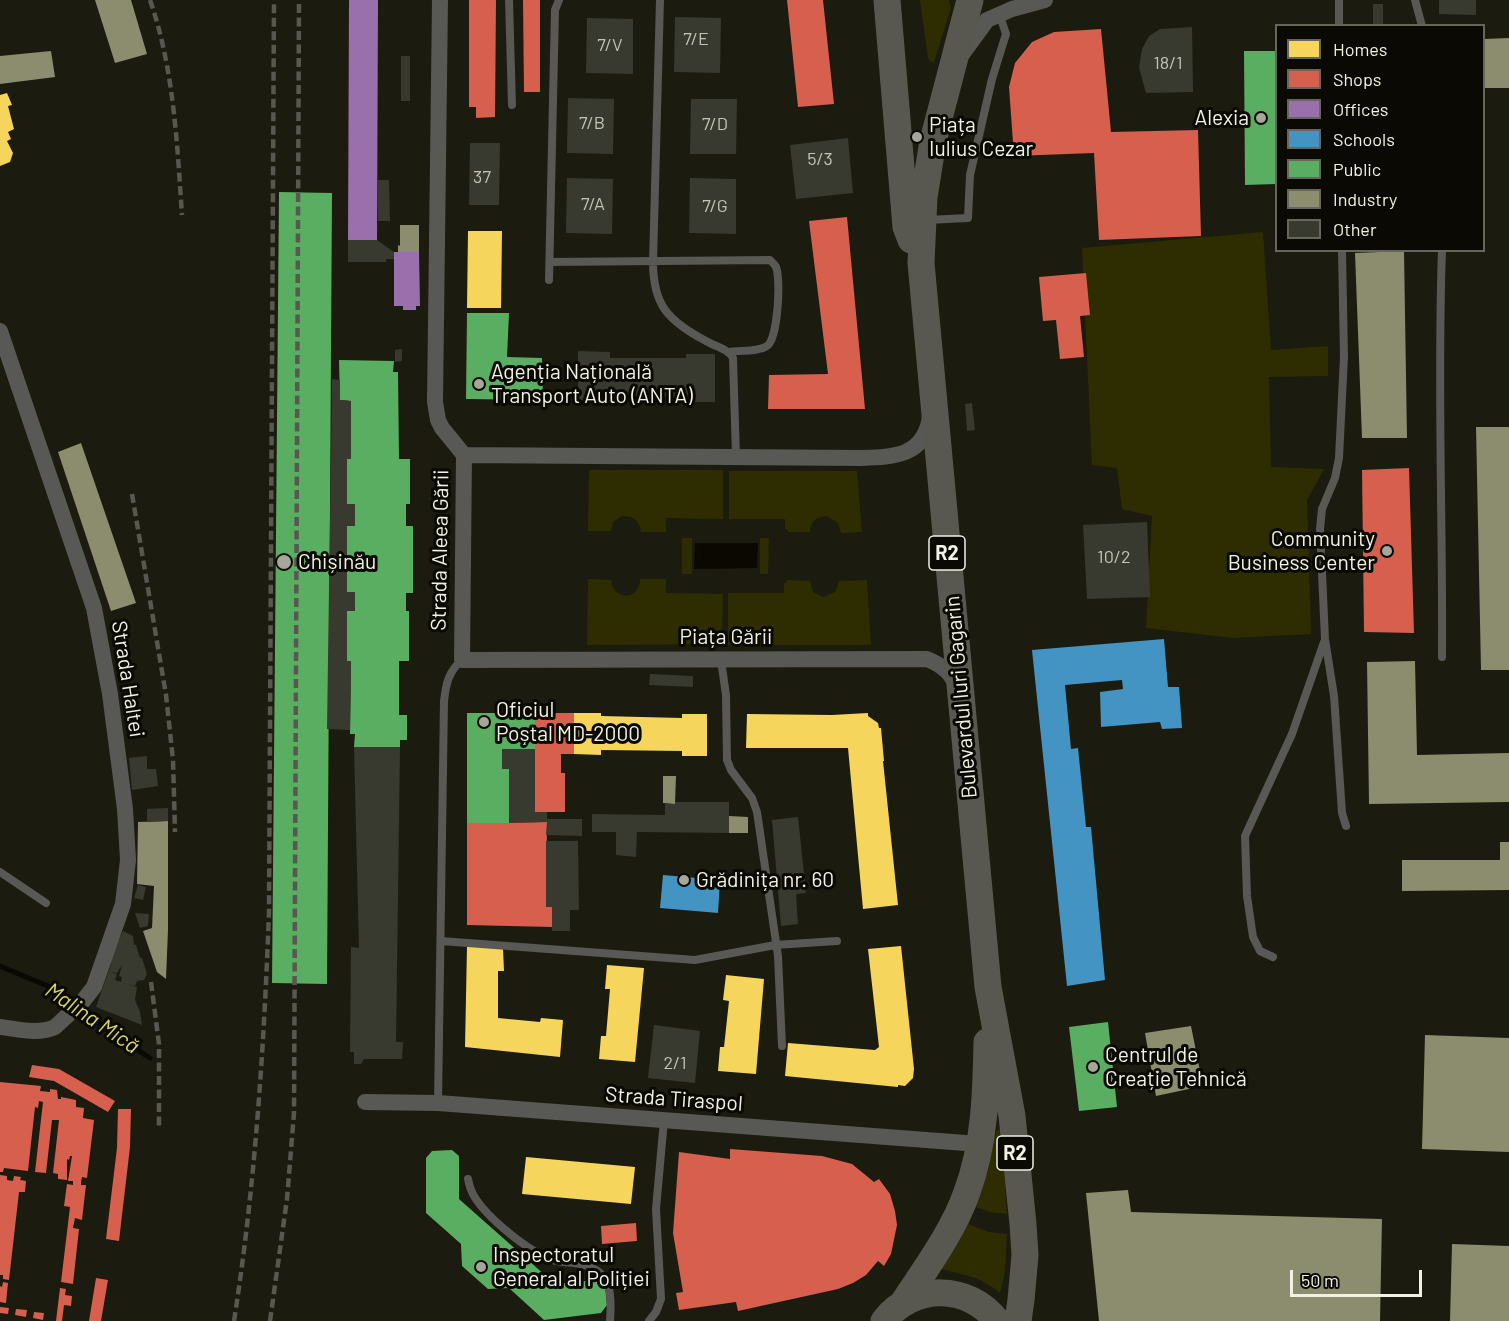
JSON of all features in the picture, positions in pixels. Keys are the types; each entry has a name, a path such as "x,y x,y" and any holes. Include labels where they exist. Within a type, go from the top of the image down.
{"main road":[{"name":"Bulevardul Iuri Gagarin","path":"887,0 906,227 921,263"},
{"name":"Bulevardul Iuri Gagarin","path":"970,0 933,141 924,197 921,263 988,987 1012,1116 1023,1224 1025,1255 1018,1321"},
{"name":"Bulevardul Iuri Gagarin","path":"886,1316 933,1257 960,1210 972,1175 979,1144 986,1091 988,987"},
{"path":"886,1316 924,1294 950,1292 975,1301 997,1321"}],"street":[{"name":"Strada Aleea Gării","path":"440,0 435,402 442,428 464,455 462,660"},
{"path":"952,69 987,20 999,13 1045,0"},
{"name":"Strada Haltei","path":"0,331 94,608 110,694 125,809 128,860 123,904 89,995 60,1023 35,1032 0,1027"},
{"path":"464,455 860,458 902,454 914,448 924,438 929,425 933,399"},
{"name":"Piața Gării","path":"462,660 927,660 939,664 949,672 956,684 962,708"},
{"name":"Strada Tiraspol","path":"365,1102 438,1103 979,1144"}],"lane":[{"path":"509,0 512,105"},
{"path":"549,280 555,10 559,0"},
{"path":"550,262 653,261 761,259 770,260 776,266 778,277 776,328 765,348 729,351 707,342 684,328 663,307 655,292 653,261 660,0"},
{"path":"1339,0 1339,24"},
{"path":"1415,0 1421,24"},
{"path":"923,220 968,218 970,175 992,79 1006,34 999,13"},
{"path":"1342,252 1344,357 1339,458 1335,478 1322,509 1320,529 1324,639 1334,696 1342,813 1346,826"},
{"path":"1442,252 1439,335 1443,517 1442,657"},
{"path":"729,351 735,366 736,458"},
{"path":"1273,957 1260,951 1253,937 1246,896 1245,836 1292,734 1324,639"},
{"name":"Strada Aleea Gării","path":"438,1103 444,701 446,682 452,669 462,660"},
{"path":"722,660 726,695 727,760 731,770 752,798 757,812 778,956 782,1046"},
{"path":"0,872 46,903"},
{"path":"441,941 695,960 775,945 837,940"},
{"path":"649,1321 656,1312 661,1299 656,1209 664,1120"},
{"path":"468,1179 473,1195 483,1208 520,1241 554,1261 581,1264 593,1269 604,1278 612,1295 610,1321"}],"shaded area":[{"path":"920,0 949,0 951,8 934,62 928,58"},
{"path":"1263,232 1271,350 1328,346 1328,376 1269,377 1271,467 1324,469 1307,500 1311,634 1233,638 1146,628 1152,516 1122,509 1117,468 1092,465 1082,248"},
{"path":"589,470 723,470 723,519 666,518 666,532 641,532 635,520 622,516 613,522 611,531 588,531"},
{"path":"729,471 857,471 862,532 841,533 838,523 827,516 815,520 810,532 788,532 785,529 785,519 729,519"},
{"path":"682,538 692,538 692,574 682,574"},
{"path":"760,538 769,538 768,574 760,574"},
{"path":"695,543 758,543 757,568 694,569"},
{"path":"588,579 611,580 615,591 626,596 636,590 640,579 666,579 666,593 723,594 722,644 587,645"},
{"path":"787,580 810,581 813,592 823,597 835,592 839,581 867,580 871,645 728,645 728,593 784,593 784,583"},
{"path":"998,1129 1002,1132 1007,1214 989,1212 976,1207 989,1168 993,1136"},
{"path":"968,1224 989,1232 1007,1234 1005,1272 1000,1293 979,1280 941,1269"}],"building: Homes":[{"path":"7,93 12,105 8,106 14,129 8,132 11,139 7,141 13,153 10,162 0,166 0,95"},
{"path":"468,231 502,231 501,308 467,308"},
{"path":"574,713 682,718 682,714 707,714 707,756 682,756 682,751 601,750 601,755 574,754"},
{"path":"868,713 868,716 881,728 898,905 863,909 848,748 746,748 747,714"},
{"path":"467,946 503,948 504,971 498,971 498,1018 540,1022 541,1018 563,1020 560,1057 465,1047"},
{"path":"901,946 914,1069 913,1078 905,1086 898,1085 898,1087 785,1076 788,1043 875,1050 879,1047 868,949"},
{"path":"607,965 644,968 635,1062 599,1059 601,1036 606,1036 610,989 605,989"},
{"path":"726,975 764,979 756,1074 718,1071 720,1047 724,1047 729,1001 723,1000"},
{"path":"526,1157 635,1167 631,1204 522,1194"}],"building: Shops":[{"path":"469,0 496,0 495,117 476,118 476,107 469,107"},
{"path":"523,0 540,0 540,92 524,92"},
{"path":"787,0 823,0 834,104 798,107"},
{"path":"1101,29 1111,132 1198,130 1201,236 1099,240 1094,153 1014,156 1009,87 1015,63 1032,42 1054,32"},
{"path":"847,217 865,409 768,409 769,375 828,374 809,221"},
{"path":"1086,273 1090,315 1080,316 1084,357 1060,359 1056,320 1043,321 1039,277"},
{"name":"Community Business Center","path":"1409,468 1414,633 1364,632 1362,470"},
{"path":"535,713 574,713 574,754 561,754 561,773 565,773 565,812 535,812"},
{"path":"547,822 546,907 552,907 552,927 467,925 467,823"},
{"path":"32,1065 59,1069 115,1101 108,1112 54,1081 29,1077"},
{"path":"0,1082 41,1086 40,1091 57,1090 58,1099 61,1097 76,1100 76,1107 84,1108 83,1118 94,1120 87,1178 82,1177 81,1182 81,1185 86,1185 82,1220 75,1218 73,1228 79,1229 73,1284 61,1282 70,1207 64,1206 67,1184 73,1185 73,1181 68,1181 72,1156 69,1160 67,1159 67,1180 58,1179 58,1174 53,1173 59,1120 52,1120 46,1173 35,1172 43,1102 39,1101 38,1108 35,1107 28,1171 4,1168 3,1172 0,1172"},
{"path":"118,1109 131,1109 130,1147 119,1241 106,1239 117,1148"},
{"path":"730,1149 822,1156 852,1164 874,1182 879,1179 890,1194 897,1225 891,1254 884,1266 878,1261 866,1275 838,1289 738,1311 736,1302 679,1310 676,1293 683,1292 673,1233 679,1152 730,1159"},
{"path":"0,1175 7,1176 7,1180 13,1181 14,1176 26,1181 25,1192 19,1192 9,1280 3,1279 3,1275 0,1275"},
{"path":"636,1223 637,1241 602,1244 601,1226"},
{"path":"96,1278 108,1280 101,1321 89,1321"},
{"path":"3,1282 8,1283 6,1303 0,1302 0,1286 2,1287"},
{"path":"60,1288 66,1289 65,1295 72,1296 71,1306 64,1305 62,1321 56,1321"},
{"path":"0,1307 9,1308 8,1314 0,1313"},
{"path":"16,1309 27,1310 26,1317 15,1315"},
{"path":"34,1312 44,1313 43,1320 33,1318"}],"building: Offices":[{"path":"349,0 378,0 377,240 348,240"},
{"path":"394,252 419,252 420,306 416,306 416,310 403,310 403,306 394,306"}],"building: Schools":[{"path":"1164,639 1168,687 1179,687 1182,728 1162,729 1160,722 1101,727 1100,692 1123,689 1122,680 1065,685 1071,749 1078,748 1086,827 1091,827 1105,980 1067,986 1032,650"},
{"path":"663,875 720,880 718,913 660,908"}],"building: Public":[{"name":"Alexia","path":"1244,51 1275,51 1275,184 1245,185"},
{"path":"279,192 332,193 327,984 272,983"},
{"path":"467,313 509,313 507,357 542,358 543,400 466,399"},
{"path":"339,360 394,361 393,372 398,372 399,459 410,459 410,504 406,504 406,526 413,526 413,593 406,593 406,611 409,611 409,661 399,661 399,715 407,715 407,740 400,740 400,747 354,747 355,734 350,734 351,661 347,661 347,611 355,611 355,592 347,592 347,526 355,526 355,504 347,504 347,459 351,459 351,401 340,400"},
{"path":"467,713 535,713 535,749 502,749 502,769 509,769 509,823 467,823"},
{"name":"Centrul de Creație Tehnică","path":"1108,1022 1117,1107 1079,1111 1069,1027"},
{"path":"452,1150 459,1156 459,1199 555,1284 595,1280 605,1286 607,1305 601,1313 544,1320 509,1288 488,1289 462,1266 461,1244 426,1213 426,1158 432,1151"}],"building: Industry":[{"path":"95,0 131,0 147,54 115,63"},
{"path":"1509,38 1509,88 1485,88 1485,39"},
{"path":"51,51 55,77 0,84 0,56"},
{"path":"400,225 419,225 419,252 398,252"},
{"path":"1404,252 1407,438 1362,438 1355,253"},
{"path":"1476,427 1509,427 1509,670 1481,670"},
{"path":"81,443 136,603 111,611 58,452"},
{"path":"1415,661 1417,755 1509,753 1509,802 1369,804 1367,662"},
{"path":"663,776 676,776 675,804 663,803"},
{"path":"729,816 748,817 748,833 729,833"},
{"path":"168,821 166,979 157,972 143,931 152,928 154,886 137,884 138,822"},
{"path":"1500,842 1509,842 1509,890 1402,891 1402,860 1500,860"},
{"path":"1191,1026 1203,1086 1156,1096 1145,1033"},
{"path":"1425,1035 1509,1038 1509,1152 1422,1149"},
{"path":"1128,1190 1131,1212 1382,1219 1380,1321 1099,1321 1086,1193"},
{"path":"1452,1244 1509,1246 1509,1321 1450,1321"}],"building: Other":[{"path":"1439,0 1476,0 1476,15 1439,14"},
{"path":"1373,4 1383,4 1383,24 1373,24"},
{"path":"675,17 721,18 720,73 674,72"},
{"path":"587,18 633,19 633,74 586,73"},
{"path":"1192,27 1193,92 1146,93 1139,68 1142,49 1149,36 1160,29"},
{"path":"401,56 410,56 410,101 401,101"},
{"path":"568,98 614,99 613,154 567,153"},
{"path":"691,99 737,99 736,154 690,154"},
{"path":"848,138 853,193 796,199 790,145"},
{"path":"470,143 500,143 499,205 469,205"},
{"path":"567,178 613,179 612,234 566,233"},
{"path":"690,178 736,179 736,234 689,233"},
{"path":"377,180 389,180 390,221 378,221"},
{"path":"348,240 377,240 394,252 394,259 386,259 386,262 348,262"},
{"path":"402,349 402,361 395,362 395,350"},
{"path":"578,351 610,352 610,358 686,358 686,354 715,354 715,402 686,402 686,397 608,396 608,400 578,400"},
{"path":"332,379 340,380 340,400 351,401 351,459 347,459 347,504 355,504 355,526 347,526 347,592 355,592 355,611 347,611 347,661 351,661 350,730 327,729"},
{"path":"972,403 975,430 967,431 965,404"},
{"path":"1147,522 1150,597 1087,599 1083,525"},
{"path":"650,674 693,676 693,687 649,685"},
{"path":"354,747 400,747 396,1042 403,1042 402,1059 364,1059 361,1064 354,1064 354,1052 350,1052 351,947 359,948"},
{"path":"502,749 535,749 535,812 547,812 547,819 582,819 582,836 546,835 547,822 509,823 509,769 502,769"},
{"path":"147,756 147,769 156,769 158,786 132,790 129,758"},
{"path":"675,802 729,802 729,833 637,832 636,857 616,855 616,832 592,832 592,814 665,815 665,804 675,804"},
{"path":"168,808 168,821 147,822 147,809"},
{"path":"798,817 806,893 796,894 798,924 781,926 772,820"},
{"path":"546,841 578,841 579,910 570,910 570,931 552,931 552,907 546,907"},
{"path":"138,885 146,887 143,900 134,898"},
{"path":"135,913 149,914 148,926 140,928"},
{"path":"123,931 133,936 134,945 142,958 147,974 144,980 137,981 135,986 124,983 137,987 135,1000 142,1025 96,1007 111,964 110,960","holes":["122,965 119,976 122,977 121,982 115,980 117,974 111,972 117,973"]},
{"path":"654,1025 700,1031 695,1083 648,1078"}],"waterway":[{"name":"Malina Mică","path":"0,966 50,987 150,1058"}],"railway":[{"path":"150,0 169,79 182,215"},
{"path":"234,1321 248,1220 258,1117 269,912 274,0"},
{"path":"270,1321 287,1199 294,1113 299,0"},
{"path":"132,494 166,695 173,760 175,832"},
{"path":"151,982 159,1044 159,1128"}],"place":[{"name":"Alexia","path":"1261,118"},
{"name":"Piața Iulius Cezar","path":"917,137"},
{"name":"Agenția Națională Transport Auto (ANTA)","path":"479,384"},
{"name":"Community Business Center","path":"1387,551"},
{"name":"Chișinău","path":"284,562"},
{"name":"Oficiul Poștal MD-2000","path":"484,722"},
{"name":"Grădinița nr. 60","path":"684,880"},
{"name":"Centrul de Creație Tehnică","path":"1093,1067"},
{"name":"Inspectoratul General al Poliției","path":"481,1267"}]}
